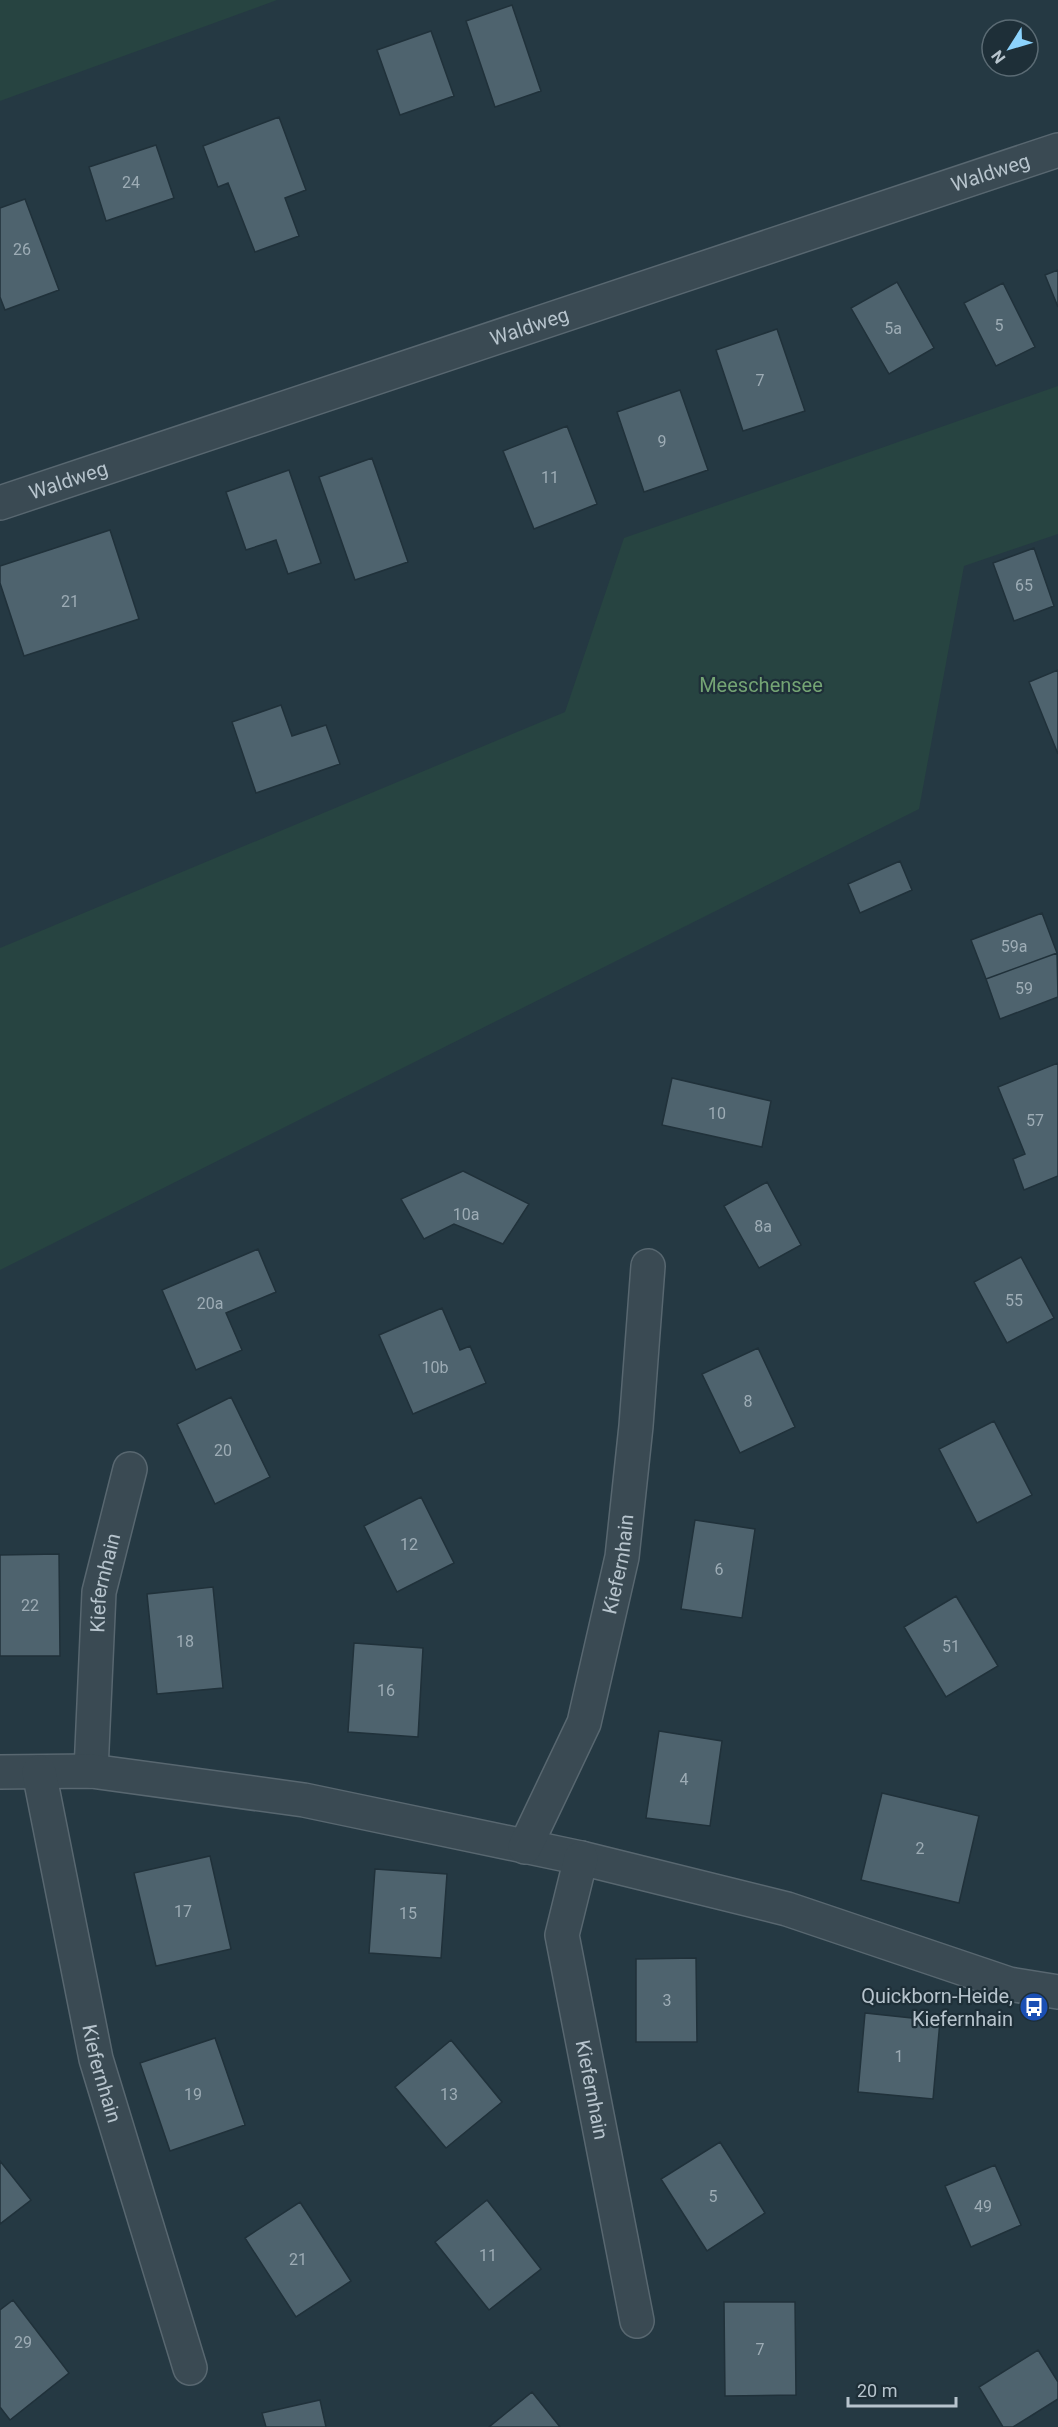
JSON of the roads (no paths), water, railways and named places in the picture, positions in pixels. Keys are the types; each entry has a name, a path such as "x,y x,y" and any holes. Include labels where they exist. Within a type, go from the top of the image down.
{"street":[{"name":"Waldweg","path":"0,503 1058,150"},
{"name":"Kiefernhain","path":"525,1847 584,1723 622,1557 636,1426 648,1266"},
{"name":"Kiefernhain","path":"91,1771 99,1592 130,1469"},
{"path":"0,1772 91,1771 304,1800 581,1858 787,1909 1009,1984 1058,1992"},
{"name":"Kiefernhain","path":"39,1772 96,2059 190,2368"},
{"name":"Kiefernhain","path":"581,1858 562,1935 637,2321"}],"place":[{"name":"Quickborn-Heide, Kiefernhain","path":"1034,2007"}],"park label":[{"name":"Meeschensee","path":"761,685"}]}
